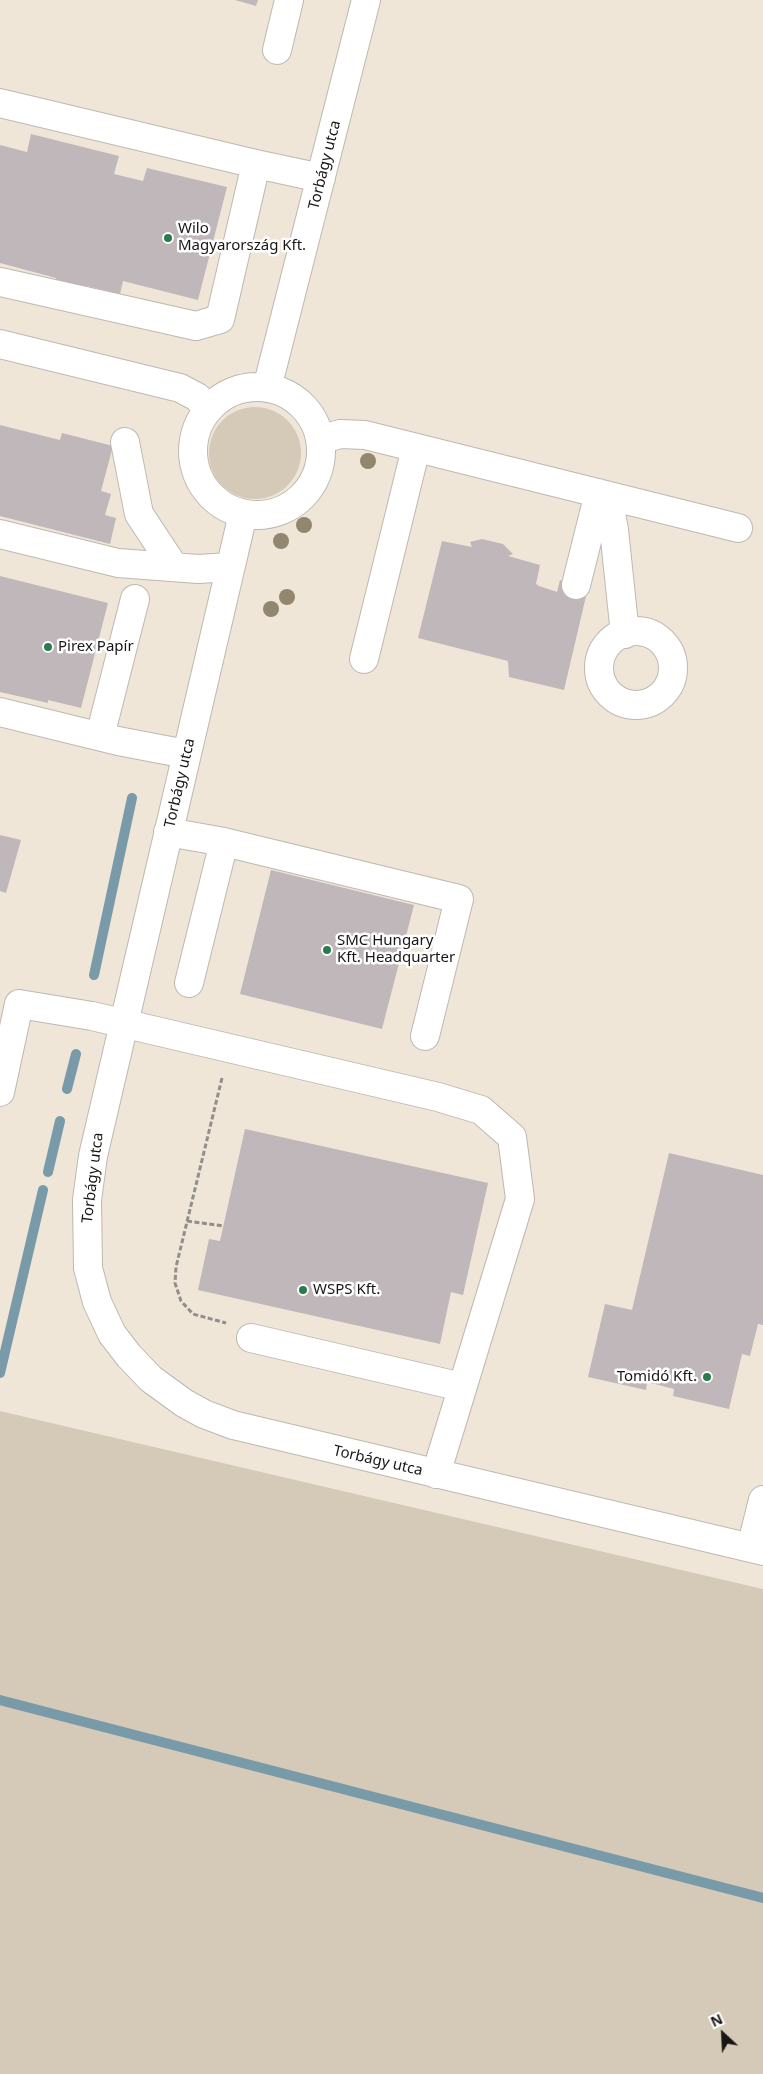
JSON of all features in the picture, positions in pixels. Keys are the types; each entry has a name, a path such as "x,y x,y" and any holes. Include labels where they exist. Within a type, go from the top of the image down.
{"street":[{"path":"278,50 289,0"},
{"name":"Torbágy utca","path":"268,388 366,0"},
{"path":"0,103 322,178"},
{"path":"0,282 196,326 220,319 256,164"},
{"path":"0,344 180,388 197,397 208,409"},
{"path":"246,388 268,388 286,394 302,406 314,422 320,440 320,466 310,488 292,506 268,515 243,514 219,503 201,484 193,459 195,432 208,409 225,396 246,388"},
{"path":"320,440 349,433 738,528"},
{"path":"125,442 139,514 174,567"},
{"path":"364,660 416,448"},
{"path":"576,585 603,494"},
{"path":"603,494 614,530 626,634"},
{"name":"Torbágy utca","path":"243,514 99,1127 86,1200 88,1268 97,1302 112,1334 129,1356 151,1379 184,1403 204,1414 233,1425 288,1440 757,1549"},
{"path":"0,534 118,563 198,569 230,567"},
{"path":"100,736 135,599"},
{"path":"0,712 186,754"},
{"path":"168,832 224,842 459,899 425,1036"},
{"path":"189,982 224,842"},
{"path":"0,1092 19,1004 75,1012 438,1097 481,1110 512,1137 520,1199 436,1474"},
{"path":"251,1338 462,1387"},
{"path":"757,1549 763,1500"}],"path":[{"path":"230,1048 187,1221 176,1268 175,1283 181,1301 193,1314 238,1326 251,1338"},
{"path":"187,1221 224,1226"}],"shaded area":[{"path":"0,0 763,0 763,1589 0,1411"},
{"path":"255,407 272,411 287,421 297,436 301,453 297,470 287,485 272,495 255,499 238,495 223,485 213,470 209,453 213,436 223,421 238,411"},
{"path":"0,1411 763,1589 763,2074 0,2074"}],"building":[{"path":"235,0 258,0 256,6"},
{"path":"31,134 119,156 114,174 143,181 147,168 227,187 198,300 123,281 120,294 87,286 81,308 50,300 56,278 0,263 0,145 27,152"},
{"path":"0,425 60,440 62,433 113,446 101,491 111,494 105,515 116,518 110,544 0,516"},
{"path":"482,539 503,544 513,554 508,556 540,565 536,584 539,586 557,592 560,580 587,592 564,690 509,677 508,661 418,638 442,541 472,547 470,542"},
{"name":"Pirex Papír","path":"0,576 108,603 81,708 0,692"},
{"path":"0,835 21,840 6,893 0,891"},
{"name":"SMC Hungary Kft. Headquarter","path":"271,870 414,905 382,1029 240,994"},
{"path":"245,1129 488,1183 463,1295 451,1292 440,1344 198,1290 209,1239 220,1241"},
{"path":"669,1153 763,1175 763,1325 758,1324 750,1356 742,1354 729,1409 673,1396 674,1389 647,1382 646,1390 588,1377 605,1304 632,1310"}],"waterway":[{"path":"94,975 132,798"},
{"path":"67,1089 76,1054"},
{"path":"48,1172 60,1121"},
{"path":"0,1373 43,1190"},
{"path":"0,1700 763,1898"}],"place":[{"name":"Wilo Magyarország Kft.","path":"168,238"},
{"name":"Pirex Papír","path":"48,647"},
{"name":"SMC Hungary Kft. Headquarter","path":"327,950"},
{"name":"WSPS Kft.","path":"303,1290"},
{"name":"Tomidó Kft.","path":"707,1377"}]}
